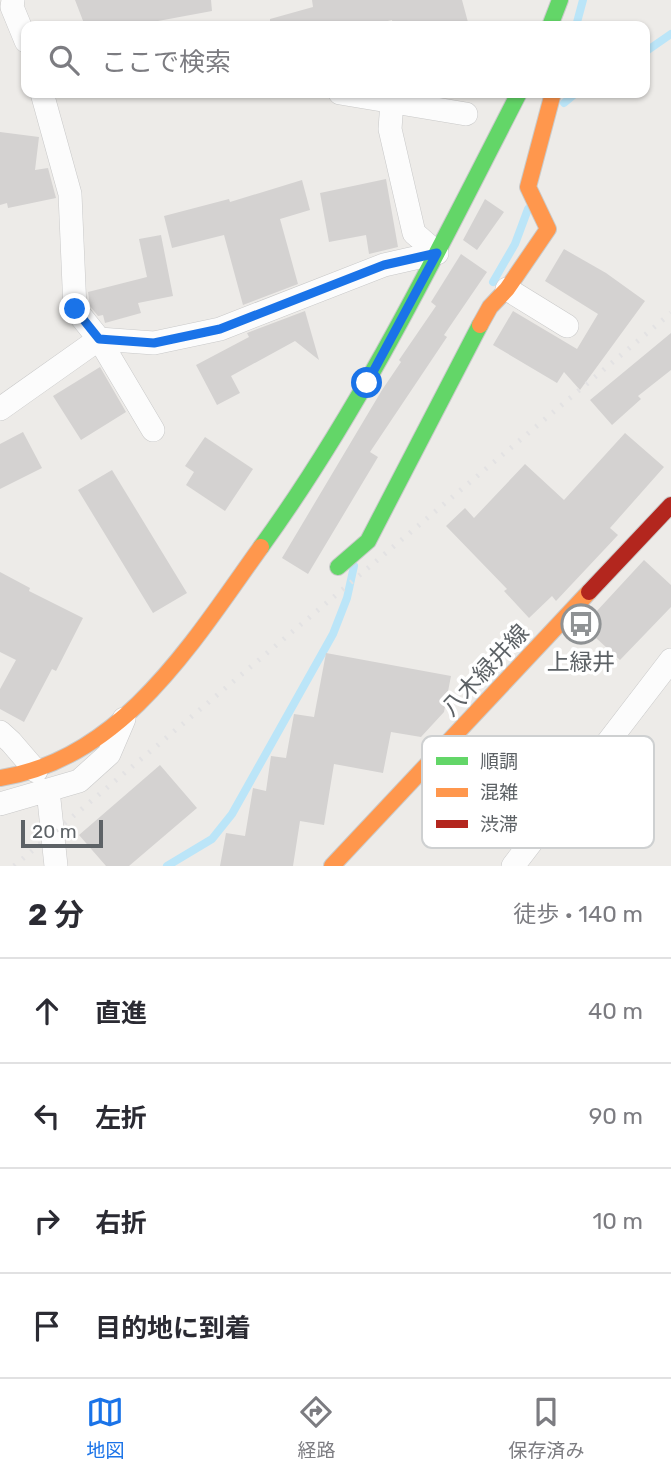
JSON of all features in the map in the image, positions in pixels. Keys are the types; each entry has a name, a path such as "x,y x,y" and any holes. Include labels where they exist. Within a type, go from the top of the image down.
{"street":[{"path":"12,0 12,8 21,29"},
{"path":"552,21 561,0"},
{"path":"43,98 70,194 75,309 99,339 153,430"},
{"path":"369,98 466,114"},
{"path":"0,778 79,781 109,754 125,716 156,686 268,540 367,383 516,98"},
{"path":"338,567 368,541 490,307 507,289 548,229 528,187 552,98"},
{"path":"392,102 390,129 414,233 437,253"},
{"path":"0,409 99,339 154,343 220,329 384,265 437,253"},
{"path":"507,289 567,326"},
{"name":"八木緑井線","path":"454,736 671,505"},
{"path":"613,736 671,660"},
{"path":"0,732 11,741 42,780 56,866"},
{"name":"八木緑井線","path":"332,866 422,770"},
{"path":"0,804 42,780"},
{"path":"513,866 527,848"}],"building":[{"path":"75,0 211,0 212,11 158,21 83,21"},
{"path":"312,0 462,0 468,21 270,21 313,7"},
{"path":"0,132 39,137 35,170 48,168 56,198 8,208 7,203 0,205"},
{"path":"386,179 398,247 369,254 366,235 329,242 320,193"},
{"path":"302,180 310,210 280,219 298,284 243,305 224,235 172,248 164,216 229,199 230,202"},
{"path":"485,199 504,212 477,250 463,240"},
{"path":"161,235 173,296 138,303 141,313 105,323 103,315 98,316 90,306 88,292 147,277 139,239"},
{"path":"564,249 606,273 645,301 580,390 564,372 557,383 493,345 513,311 577,349 598,314 545,281"},
{"path":"461,254 487,272 370,452 378,457 308,574 282,558 401,362 399,360 436,306 431,302"},
{"path":"305,311 319,360 295,341 231,376 240,393 217,405 196,365 249,337 247,333"},
{"path":"671,333 671,370 638,396 641,399 612,425 590,400"},
{"path":"100,367 126,412 81,440 53,396"},
{"path":"23,432 42,468 0,489 0,444"},
{"path":"625,433 664,467 610,528 618,535 556,601 552,596 529,618 504,591 507,589 446,526 465,508 474,518 525,464 564,500"},
{"path":"205,437 253,469 225,511 186,485 194,472 185,466"},
{"path":"112,470 187,593 153,613 78,490"},
{"path":"644,560 671,585 671,607 620,660 583,626"},
{"path":"0,572 30,588 29,591 83,618 56,671 52,669 24,722 0,709 0,689 16,660 0,652"},
{"path":"326,653 451,676 444,712 421,737 391,732 383,773 334,764 324,825 300,821 293,866 220,866 226,833 245,836 253,788 266,791 271,756 286,758 294,714 314,717"},
{"path":"160,765 197,808 129,866 106,866 79,835"}],"waterway":[{"path":"577,21 583,0"},
{"path":"650,49 671,34"},
{"path":"564,103 570,98"},
{"path":"493,282 515,244 528,209"},
{"path":"167,866 212,839 232,814 333,634 347,598 354,566"}],"railway":[{"path":"14,866 671,313"}],"traffic: fast":[{"path":"552,21 560,0"},
{"path":"261,547 367,382 430,267 516,98"},
{"path":"338,567 368,541 480,325"}],"traffic: slow":[{"path":"480,325 490,307 507,289 548,229 528,187 552,98"},
{"path":"0,778 44,766 83,747 119,721 152,690 181,656 261,547"},
{"path":"454,736 589,592"},
{"path":"332,866 422,770"}],"traffic: jam":[{"path":"589,592 671,505"}],"place":[{"name":"上緑井","path":"581,624"}],"route":[{"path":"75,309 99,339 154,343 220,329 384,265 437,253 367,383"}]}
